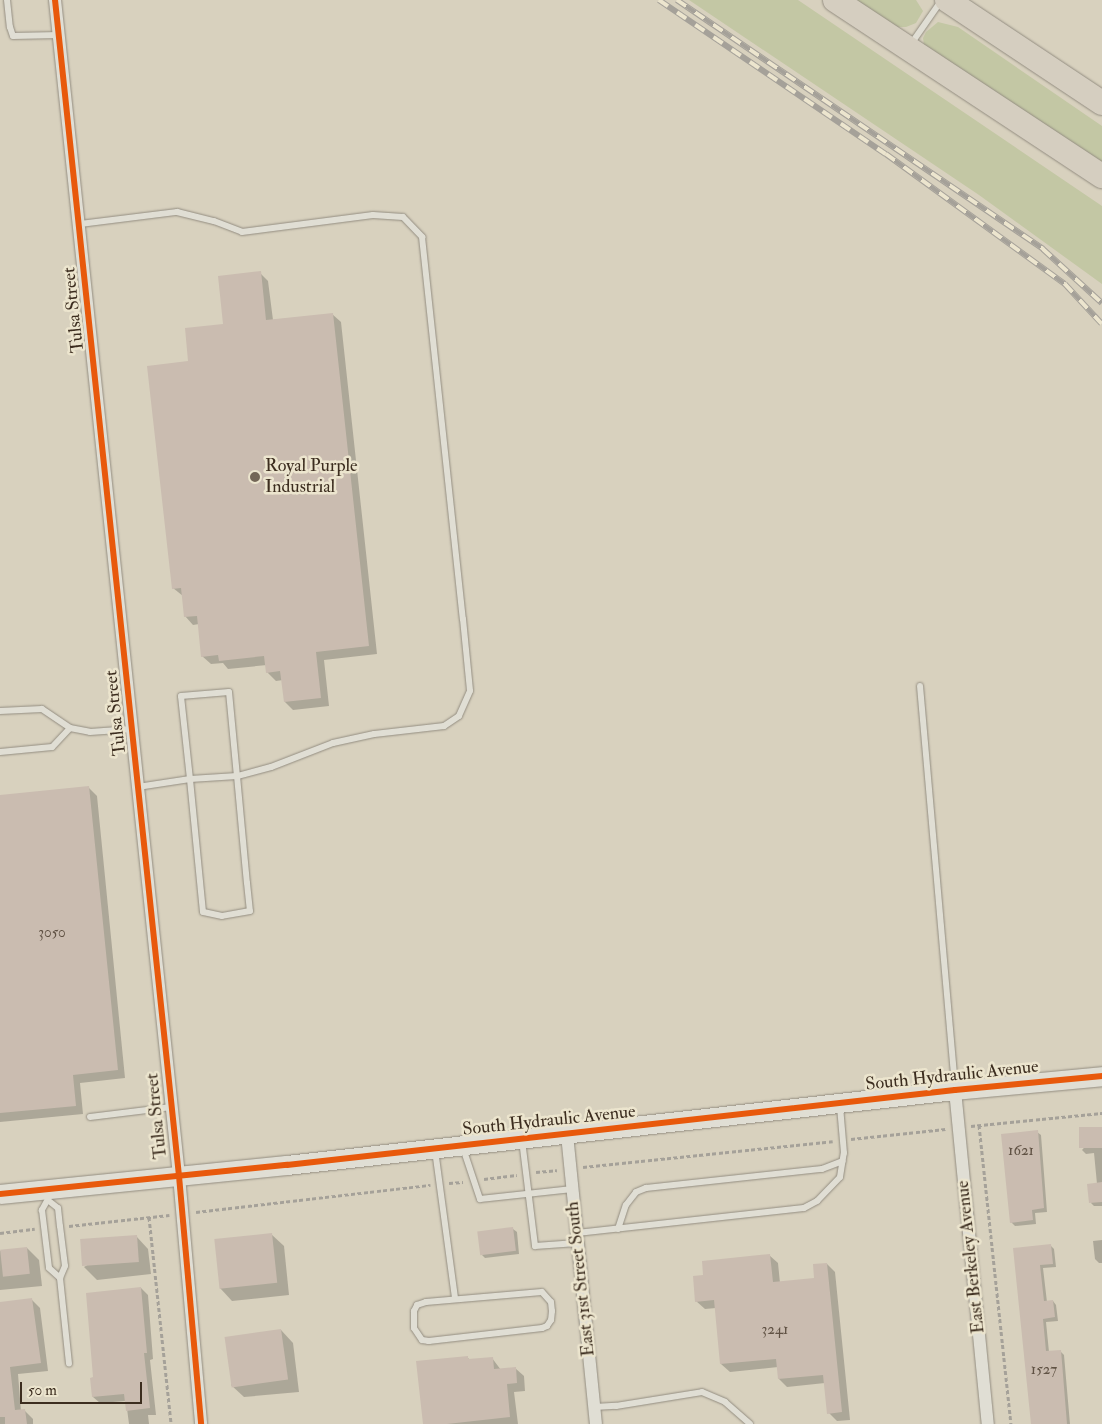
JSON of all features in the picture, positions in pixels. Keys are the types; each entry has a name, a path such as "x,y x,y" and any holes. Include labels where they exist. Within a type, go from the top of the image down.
{"highway":[{"path":"835,0 1102,176"},
{"path":"947,0 1102,103"}],"street":[{"name":"Tulsa Street","path":"55,0 172,1107 200,1424"},
{"name":"South Hydraulic Avenue","path":"0,1194 48,1195 179,1176 955,1090 1102,1076"},
{"name":"East Berkeley Avenue","path":"955,1090 988,1424"},
{"name":"East 31st Street South","path":"566,1134 596,1424"}],"lane":[{"path":"8,0 10,27 13,36 59,35"},
{"path":"908,48 942,0"},
{"path":"80,224 177,212 214,221 242,232 380,216 403,217 422,238 470,691 459,716 444,726 374,734 333,742 271,767 237,776 190,779 138,787"},
{"path":"920,686 955,1090"},
{"path":"228,692 250,911 222,916 203,912 190,779 181,696 228,692"},
{"path":"0,712 42,709 70,728 90,732 132,729"},
{"path":"0,752 52,747 70,728"},
{"path":"522,1139 535,1246 618,1229 804,1208 828,1192 840,1177 843,1161 843,1139 840,1103"},
{"path":"90,1117 172,1107"},
{"path":"462,1146 480,1199 572,1189"},
{"path":"435,1149 455,1298"},
{"path":"618,1229 626,1205 636,1192 646,1188 822,1169 843,1161"},
{"path":"48,1195 58,1208 65,1266 60,1278 69,1364"},
{"path":"48,1195 42,1210 49,1268 60,1278"},
{"path":"542,1292 551,1302 551,1320 547,1326 542,1328 429,1341 422,1340 418,1336 414,1319 417,1305 455,1298 542,1292"},
{"path":"594,1407 616,1406 702,1392 726,1402 750,1424"}],"path":[{"path":"60,1226 570,1168 1102,1113"},
{"path":"980,1125 1011,1424"},
{"path":"149,1217 171,1424"},
{"path":"0,1233 44,1228"}],"green space":[{"path":"689,0 798,0 1102,206 1102,284 979,195"},
{"path":"856,0 916,0 923,11 916,23 906,27 894,27"},
{"path":"938,22 958,27 1102,126 1102,164 924,45 923,38 926,32"}],"building":[{"name":"Royal Purple Industrial","path":"261,271 266,320 333,313 369,646 316,652 321,698 284,702 280,671 266,673 264,656 219,661 218,655 201,657 197,616 184,617 181,588 172,589 147,366 188,361 185,328 223,324 218,276"},
{"path":"89,786 118,1070 73,1075 76,1106 0,1113 0,795"},
{"path":"1079,1127 1102,1127 1102,1148 1079,1148"},
{"path":"1038,1130 1044,1208 1032,1210 1033,1220 1010,1223 1001,1134"},
{"path":"1102,1182 1102,1202 1089,1203 1087,1184"},
{"path":"513,1227 516,1251 480,1255 477,1231"},
{"path":"272,1233 277,1283 220,1289 214,1239"},
{"path":"137,1235 139,1262 82,1266 80,1239"},
{"path":"1051,1244 1053,1264 1040,1265 1044,1301 1053,1300 1055,1317 1043,1319 1046,1351 1061,1350 1067,1424 1031,1424 1013,1248"},
{"path":"27,1247 30,1274 3,1277 0,1250"},
{"path":"770,1254 773,1282 814,1278 813,1264 827,1263 842,1412 827,1414 823,1375 778,1379 776,1359 720,1364 714,1300 695,1302 693,1276 703,1275 702,1261"},
{"path":"141,1287 147,1353 144,1353 150,1408 126,1411 124,1394 92,1397 90,1378 93,1377 86,1293"},
{"path":"32,1298 41,1363 10,1367 15,1410 25,1409 27,1424 5,1424 5,1417 0,1417 0,1302"},
{"path":"281,1329 288,1380 232,1387 225,1337"},
{"path":"468,1356 468,1359 493,1357 494,1369 516,1367 517,1383 507,1384 510,1417 447,1424 423,1424 416,1361"}],"railway":[{"path":"659,0 886,154 1065,284 1102,324"},
{"path":"677,0 1043,249 1102,303"}],"cycle path":[{"path":"55,0 179,1176 201,1424"},
{"path":"0,1194 287,1165 955,1090 1102,1076"}],"place":[{"name":"Royal Purple Industrial","path":"255,477"}]}
